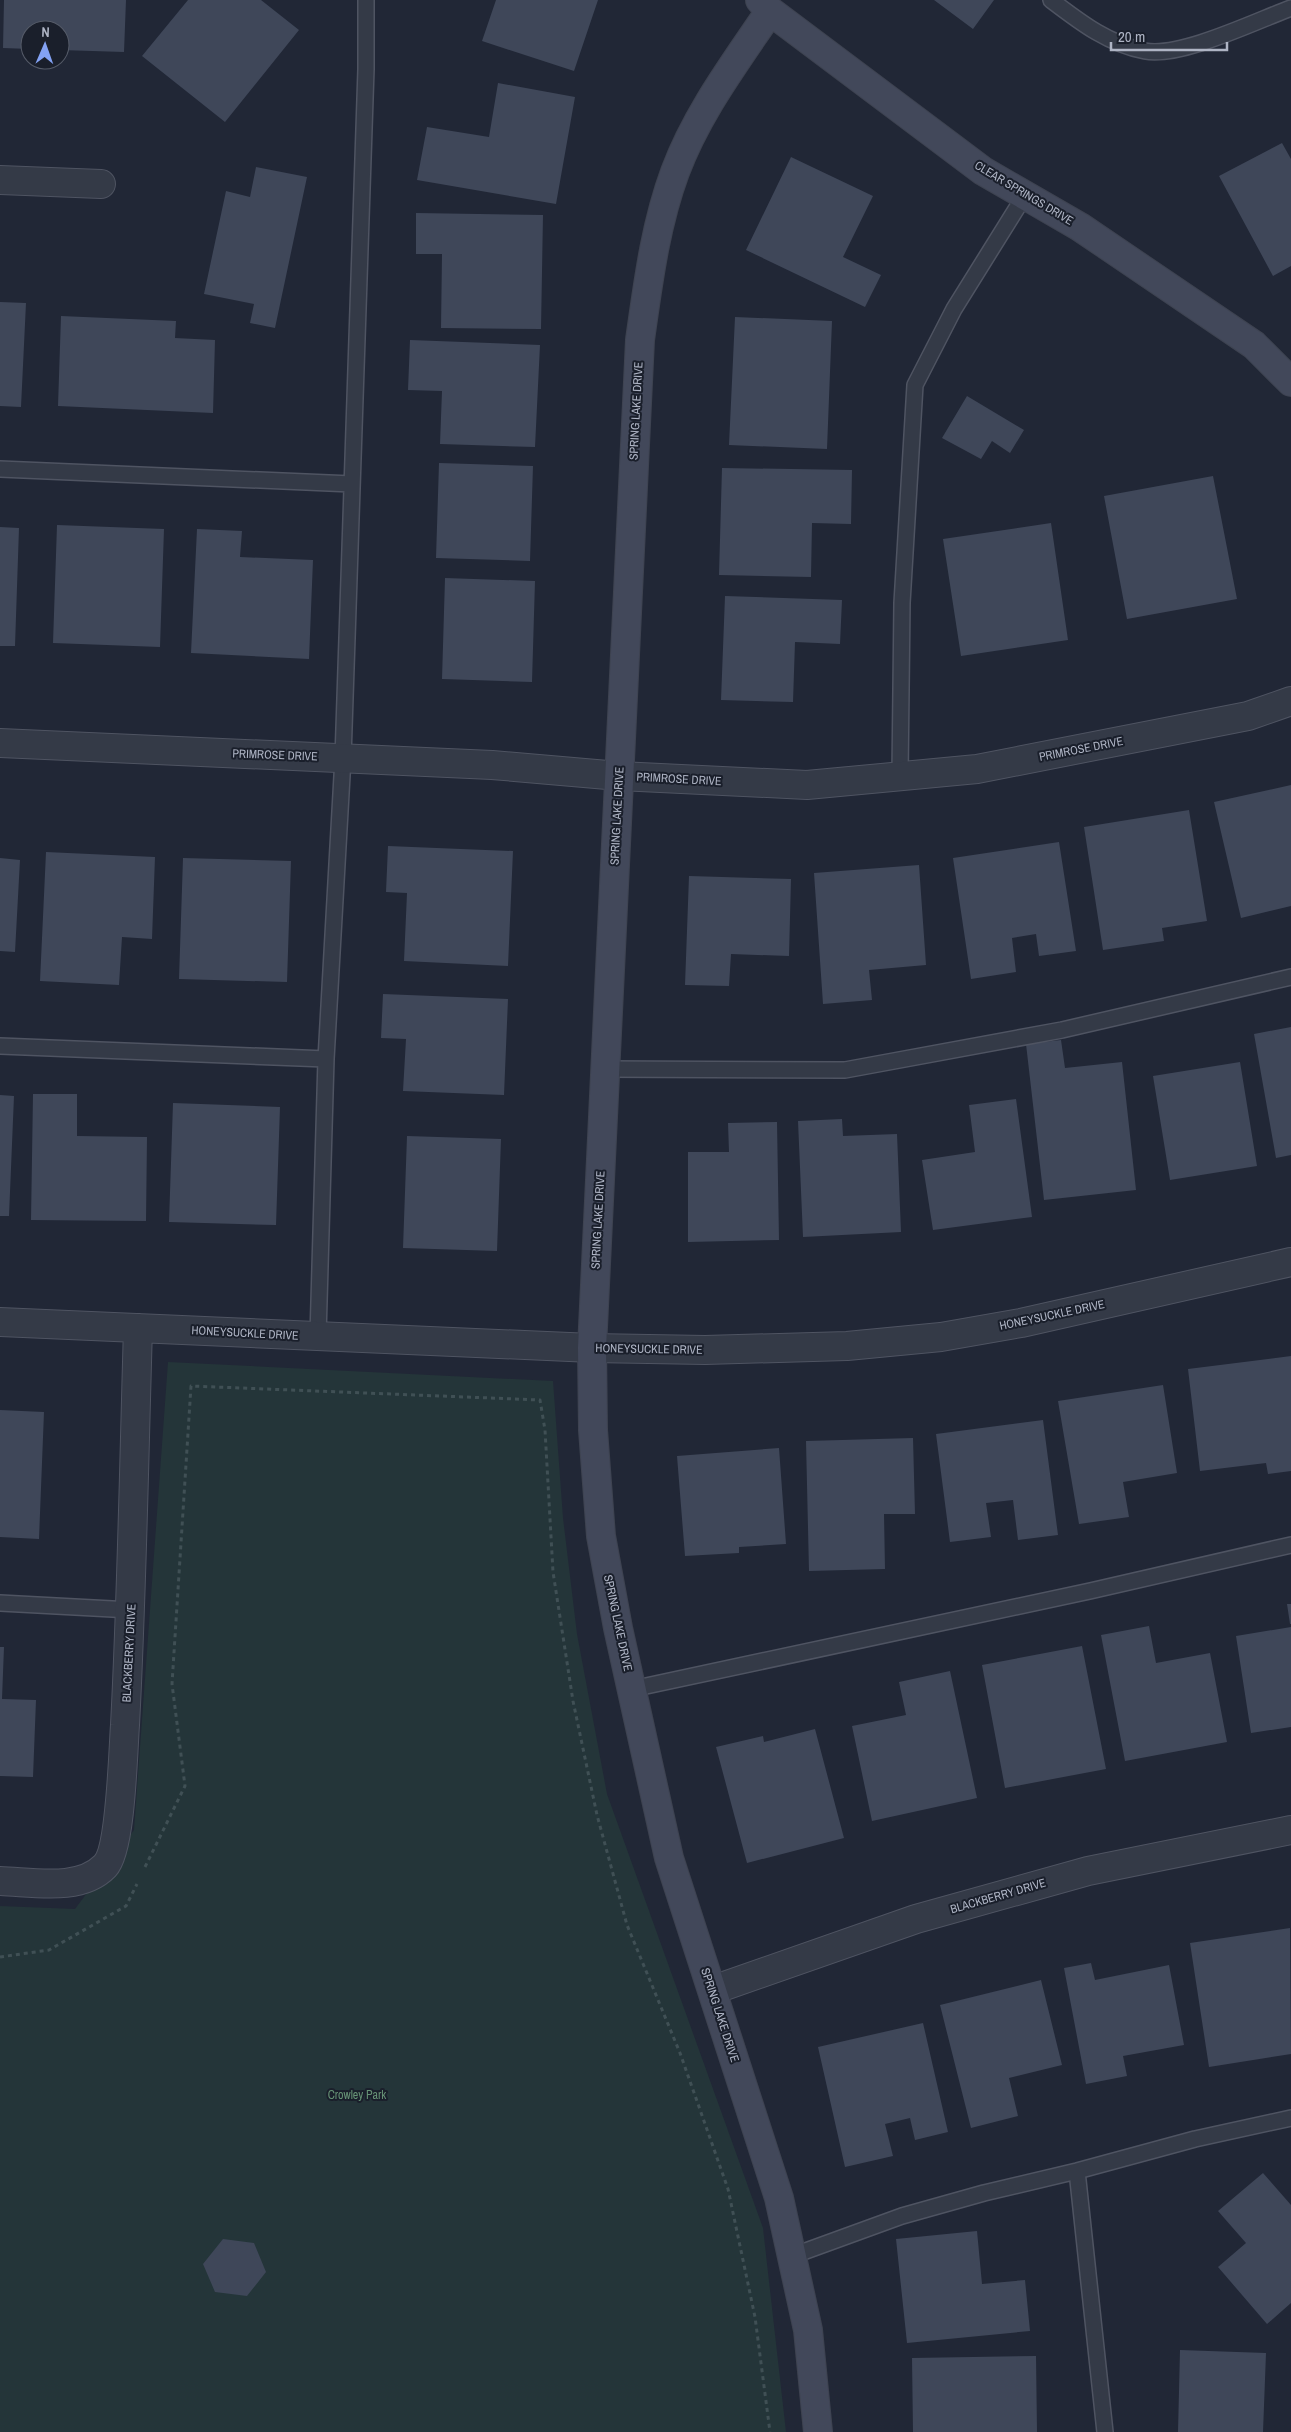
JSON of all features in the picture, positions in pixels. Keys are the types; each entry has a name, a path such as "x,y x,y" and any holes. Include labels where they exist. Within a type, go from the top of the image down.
{"street":[{"name":"CLEAR SPRINGS DRIVE","path":"770,4 982,171 1080,227 1254,345 1291,382"},
{"name":"SPRING LAKE DRIVE","path":"770,4 704,111 675,172 652,258 640,340 592,1348 593,1430 601,1536 669,1858 779,2198 808,2330 818,2432"},
{"path":"0,180 101,184"},
{"name":"PRIMROSE DRIVE","path":"0,744 492,765 619,776 807,785 977,769 1248,716 1291,701"},
{"name":"HONEYSUCKLE DRIVE","path":"0,1322 592,1348 705,1350 847,1346 941,1337 1021,1323 1291,1262"},
{"name":"BLACKBERRY DRIVE","path":"0,1881 81,1881 106,1865 115,1838 122,1776 131,1610 138,1328"},
{"name":"BLACKBERRY DRIVE","path":"713,1990 916,1919 1078,1873 1291,1830"}],"lane":[{"path":"318,1336 326,1059 343,758 366,69 366,0"},
{"path":"1051,0 1087,28 1116,42 1146,52 1175,49 1212,38 1291,8"},
{"path":"900,776 902,603 915,385 954,309 1025,195"},
{"path":"0,469 352,484"},
{"path":"606,1069 845,1070 1062,1030 1291,977"},
{"path":"0,1046 326,1059"},
{"path":"632,1688 1070,1595 1291,1545"},
{"path":"0,1603 131,1610"},
{"path":"792,2256 902,2216 984,2193 1077,2171 1196,2139 1291,2118"},
{"path":"1077,2171 1105,2432"}],"path":[{"path":"143,1872 185,1786 172,1684 191,1386 540,1400 545,1430 553,1572 573,1701 597,1816 627,1925 680,2053 728,2189 755,2317 770,2432"},
{"path":"0,1957 49,1950 126,1906 139,1880"}],"green space":[{"name":"Crowley Park","path":"168,1362 553,1381 563,1518 577,1634 607,1794 763,2228 786,2432 0,2432 0,1906 75,1909 134,1830"}],"building":[{"path":"4,0 126,0 124,52 70,50 70,20 20,20 20,49 3,48"},
{"path":"188,0 261,0 299,30 225,122 142,56"},
{"path":"496,0 598,0 574,71 482,41"},
{"path":"934,0 994,0 973,29"},
{"path":"498,83 575,97 556,204 417,180 427,127 489,137"},
{"path":"1282,143 1291,159 1291,266 1273,276 1219,176"},
{"path":"791,157 873,196 843,257 881,275 865,307 746,250"},
{"path":"256,167 307,177 275,328 250,323 254,304 204,294 226,191 250,197"},
{"path":"416,213 543,215 541,329 441,328 442,254 416,254"},
{"path":"0,302 26,303 21,407 0,406"},
{"path":"61,316 176,321 175,338 215,340 213,413 58,406"},
{"path":"735,317 832,321 827,449 729,445"},
{"path":"410,340 540,345 535,447 440,444 442,391 408,390"},
{"path":"967,396 1024,430 1010,453 992,441 981,459 942,438"},
{"path":"439,463 533,466 530,561 436,558"},
{"path":"722,468 852,470 851,524 812,523 811,577 719,575"},
{"path":"1213,476 1237,599 1127,619 1104,496"},
{"path":"1051,523 1068,640 961,656 943,539"},
{"path":"57,525 164,529 160,647 53,643"},
{"path":"0,527 19,528 15,646 0,646"},
{"path":"197,529 242,531 240,557 313,560 309,659 191,653"},
{"path":"445,578 535,581 532,682 442,679"},
{"path":"725,596 842,600 840,644 795,642 793,702 721,700"},
{"path":"1291,785 1291,906 1241,918 1214,802"},
{"path":"1189,810 1207,921 1162,928 1164,941 1103,950 1084,827"},
{"path":"1059,842 1076,951 1039,956 1036,934 1012,938 1016,972 971,979 953,858"},
{"path":"388,846 513,851 508,966 404,961 407,893 386,892"},
{"path":"46,852 155,857 152,939 122,937 119,985 40,981"},
{"path":"0,858 20,860 15,952 0,951"},
{"path":"183,858 291,861 287,982 179,979"},
{"path":"919,865 926,965 869,970 872,1000 823,1004 814,873"},
{"path":"689,876 791,879 789,956 731,954 729,986 685,985"},
{"path":"383,994 508,999 504,1095 403,1091 406,1039 381,1038"},
{"path":"1291,1027 1291,1155 1276,1158 1254,1034"},
{"path":"1061,1040 1065,1068 1122,1062 1136,1190 1044,1200 1026,1044"},
{"path":"1240,1062 1257,1166 1170,1180 1153,1076"},
{"path":"33,1094 77,1094 77,1136 147,1137 146,1221 31,1220"},
{"path":"0,1095 14,1096 9,1216 0,1216"},
{"path":"1016,1099 1032,1217 933,1230 922,1160 975,1152 969,1105"},
{"path":"173,1103 280,1107 276,1225 169,1222"},
{"path":"842,1119 843,1136 897,1134 901,1232 803,1237 798,1121"},
{"path":"777,1122 779,1240 688,1242 688,1152 729,1152 728,1123"},
{"path":"407,1136 501,1139 497,1251 403,1248"},
{"path":"1291,1356 1291,1471 1268,1474 1266,1463 1200,1471 1188,1369"},
{"path":"1163,1385 1177,1473 1123,1482 1129,1517 1079,1524 1058,1401"},
{"path":"0,1410 44,1412 39,1539 0,1537"},
{"path":"1043,1420 1058,1535 1018,1540 1013,1500 986,1503 991,1537 950,1542 936,1434"},
{"path":"913,1438 915,1514 884,1514 885,1569 809,1571 806,1441"},
{"path":"779,1448 786,1544 739,1547 739,1553 685,1556 677,1456"},
{"path":"1287,1604 1291,1604 1291,1624 1290,1624"},
{"path":"1149,1626 1156,1663 1210,1653 1227,1742 1125,1761 1101,1635"},
{"path":"1291,1627 1291,1727 1251,1733 1236,1636"},
{"path":"1082,1646 1106,1769 1005,1788 982,1665"},
{"path":"0,1647 4,1647 2,1699 36,1700 33,1777 0,1776"},
{"path":"950,1671 977,1798 872,1821 852,1726 906,1715 899,1682"},
{"path":"815,1729 844,1838 747,1863 716,1747 763,1736 764,1742"},
{"path":"1290,1928 1291,2054 1209,2067 1190,1943"},
{"path":"1091,1963 1095,1980 1169,1965 1184,2045 1123,2056 1127,2076 1086,2084 1064,1968"},
{"path":"1041,1980 1062,2065 1009,2078 1018,2116 971,2128 940,2005"},
{"path":"923,2023 948,2132 915,2140 910,2118 885,2124 893,2156 845,2167 818,2047"},
{"path":"1263,2173 1291,2205 1291,2303 1267,2324 1218,2267 1246,2243 1218,2211"},
{"path":"977,2231 982,2284 1025,2280 1030,2331 907,2343 896,2239"},
{"path":"223,2239 254,2243 266,2272 247,2296 215,2292 203,2264"},
{"path":"1180,2350 1266,2353 1263,2432 1178,2432"},
{"path":"1036,2356 1037,2432 913,2432 912,2358"}]}
